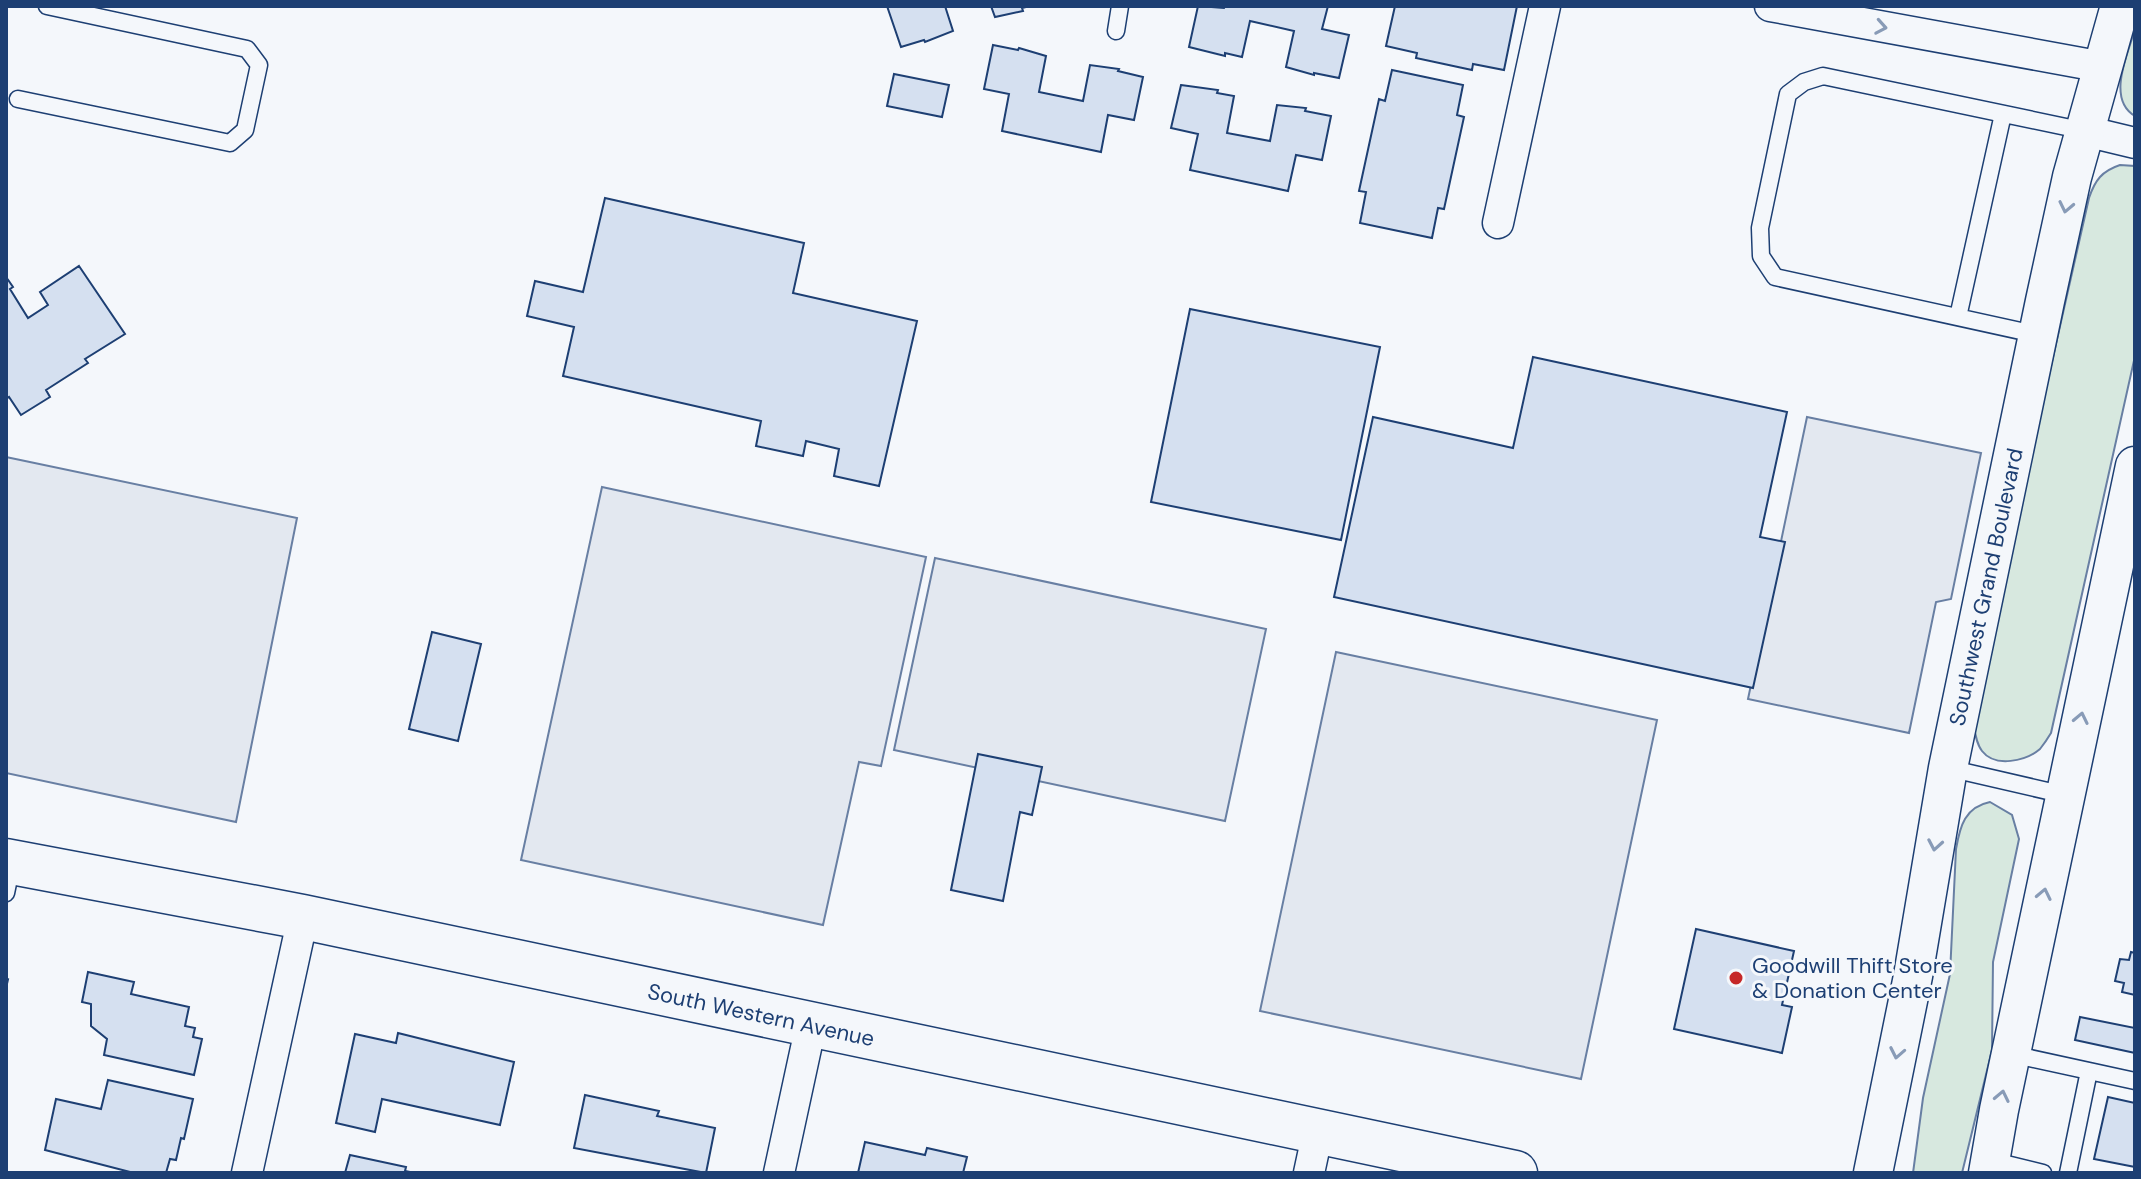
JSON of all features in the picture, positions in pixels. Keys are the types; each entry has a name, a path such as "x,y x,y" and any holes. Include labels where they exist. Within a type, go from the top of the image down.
{"main road":[{"name":"South Western Avenue","path":"8,872 303,917 1515,1173"}],"street":[{"path":"1498,223 1545,6"},
{"path":"1770,6 2103,67"},
{"name":"Southwest Grand Boulevard","path":"1873,1173 1913,976 1948,768 2072,177 2120,6"},
{"path":"2085,131 2135,143"},
{"path":"1989,1167 2135,466"},
{"path":"247,1173 303,917"},
{"path":"779,1173 811,1025"},
{"path":"1309,1173 1318,1131"}],"lane":[{"path":"18,99 230,143 245,130 259,65 247,49 47,6"},
{"path":"1116,31 1120,6"},
{"path":"2039,335 1775,277 1761,256 1760,228 1788,94 1804,82 1823,76 2085,131"},
{"path":"1958,317 2003,114"},
{"path":"1948,768 2065,795"},
{"path":"2011,1054 2135,1081"},
{"path":"2068,1173 2089,1071"},
{"path":"1989,1167 2043,1173"}],"shaded area":[{"path":"2135,29 2135,116 2126,108 2120,88"},
{"path":"2120,165 2135,166 2135,356 2051,733 2040,749 2027,757 2011,761 1995,760 1982,751 1972,715 2089,198 2100,177"},
{"path":"1807,417 1981,453 1951,599 1936,602 1909,733 1748,699"},
{"path":"6,457 297,518 236,822 6,773"},
{"path":"602,487 926,557 881,766 859,762 823,925 521,860"},
{"path":"935,558 1266,629 1225,821 894,750"},
{"path":"1336,652 1657,720 1581,1079 1260,1011"},
{"path":"1990,802 2012,815 2019,839 1993,962 1992,1050 1962,1173 1913,1173 1923,1098 1950,974 1956,849 1962,825 1969,813"}],"building":[{"path":"887,6 945,6 953,31 901,47"},
{"path":"991,6 1030,6 1022,8 1023,11 995,17"},
{"path":"1198,6 1328,6 1322,29 1349,35 1339,78 1286,67 1294,31 1250,21 1242,57 1189,47"},
{"path":"1395,6 1517,6 1504,70 1473,64 1472,70 1416,58 1417,53 1386,46"},
{"path":"993,45 1046,56 1039,92 1083,101 1090,65 1119,69 1143,77 1134,120 1108,115 1101,152 1002,131 1009,94 984,89"},
{"path":"1392,70 1463,85 1457,115 1464,117 1444,209 1438,208 1432,238 1360,223 1366,192 1359,191 1379,99 1385,101"},
{"path":"894,74 949,85 942,117 887,106"},
{"path":"1181,85 1218,90 1217,93 1234,96 1227,133 1270,141 1277,105 1306,108 1305,111 1331,116 1322,160 1296,155 1288,191 1190,170 1198,134 1171,128"},
{"path":"605,198 804,243 793,293 917,321 879,486 834,476 839,449 806,441 803,456 756,446 761,421 563,376 574,327 527,316 535,281 583,292"},
{"path":"79,266 125,334 85,359 88,363 46,390 50,397 21,415 9,397 6,399 6,277 28,318 48,305 40,292"},
{"path":"1190,309 1380,347 1341,540 1151,502"},
{"path":"1533,357 1787,412 1760,537 1785,542 1753,688 1334,597 1373,417 1513,448"},
{"path":"432,632 481,644 458,741 409,729"},
{"path":"978,754 1042,767 1032,815 1020,812 1003,901 951,890"},
{"name":"Goodwill Thift Store & Donation Center","path":"1696,929 1794,951 1782,1005 1792,1007 1782,1053 1674,1029"},
{"path":"2131,952 2135,953 2135,995 2122,992 2124,983 2115,981 2120,959 2129,960"},
{"path":"88,972 134,982 131,994 189,1007 185,1026 195,1028 193,1037 202,1039 194,1075 104,1055 107,1039 91,1026 91,1004 82,1002"},
{"path":"2080,1017 2135,1028 2135,1053 2075,1040"},
{"path":"398,1033 514,1062 500,1125 382,1099 375,1132 336,1123 355,1034 396,1043"},
{"path":"108,1080 193,1099 184,1139 181,1138 176,1160 170,1159 166,1173 134,1173 45,1150 56,1099 101,1109"},
{"path":"585,1095 659,1111 657,1116 715,1128 706,1173 574,1148"},
{"path":"2108,1097 2135,1103 2135,1167 2094,1159"},
{"path":"865,1142 925,1155 927,1148 967,1157 963,1173 858,1173"},
{"path":"350,1155 406,1167 405,1171 415,1173 345,1173"}],"fence":[{"path":"6,988 9,975"}],"place":[{"name":"Goodwill Thift Store & Donation Center","path":"1736,978"}]}
